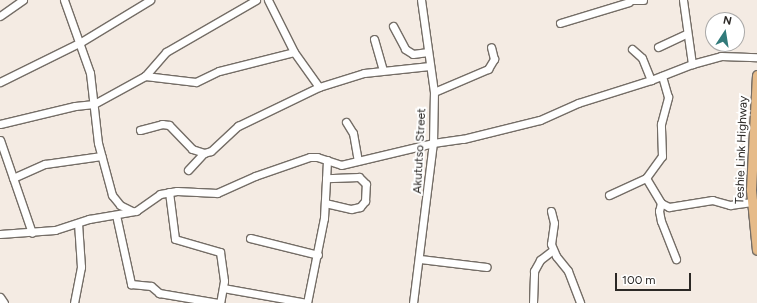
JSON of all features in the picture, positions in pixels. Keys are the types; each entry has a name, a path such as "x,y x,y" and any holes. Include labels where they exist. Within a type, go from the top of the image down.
{"main road":[{"name":"Teshie Link Highway","path":"757,76 752,202 757,250"}],"street":[{"path":"0,16 23,0"},
{"path":"64,0 81,42 90,73 101,156 112,195 120,205 132,212"},
{"path":"0,82 81,42 150,0"},
{"path":"0,124 75,106 94,104 145,76 166,52 256,0"},
{"path":"268,0 294,52 319,87"},
{"name":"Akututso Street","path":"413,303 420,259 433,143 434,92 421,0"},
{"path":"560,23 629,1 644,0"},
{"path":"683,0 686,34 692,64"},
{"path":"393,26 405,49 414,54 428,52"},
{"path":"658,47 686,34"},
{"path":"374,39 383,70"},
{"path":"434,92 488,69 494,59 491,47"},
{"path":"632,49 642,58 652,80"},
{"path":"145,76 196,82 219,71 294,52"},
{"path":"0,234 32,233 132,212 160,194 169,192 217,193 255,176 310,158 327,160 336,165 433,143 463,139 540,120 578,103 652,80 692,64 721,56 757,57"},
{"path":"188,170 204,153 211,151 238,126 319,87 342,79 383,70 430,66"},
{"path":"609,195 646,178 657,167 663,151 661,124 668,97 662,76"},
{"path":"346,122 353,133 358,161"},
{"path":"140,130 162,124 169,125 192,149 204,153"},
{"path":"0,140 32,233"},
{"path":"13,178 45,164 101,156"},
{"path":"223,288 307,303 318,255 325,203 327,160"},
{"path":"325,203 351,208 360,207 365,201 366,184 359,178 326,178"},
{"path":"646,178 661,203 668,207 680,207 712,200 730,205 752,202"},
{"path":"116,215 131,284 150,286 159,293 219,303 223,288 220,252 175,239 169,192"},
{"path":"661,203 659,211 661,221 676,259"},
{"path":"551,211 554,223 551,241 553,250 568,271 580,303"},
{"path":"74,303 81,266 78,223"},
{"path":"250,238 318,255"},
{"path":"533,303 534,271 540,260 553,250"},
{"path":"420,259 487,267"},
{"path":"0,297 4,303"}]}
